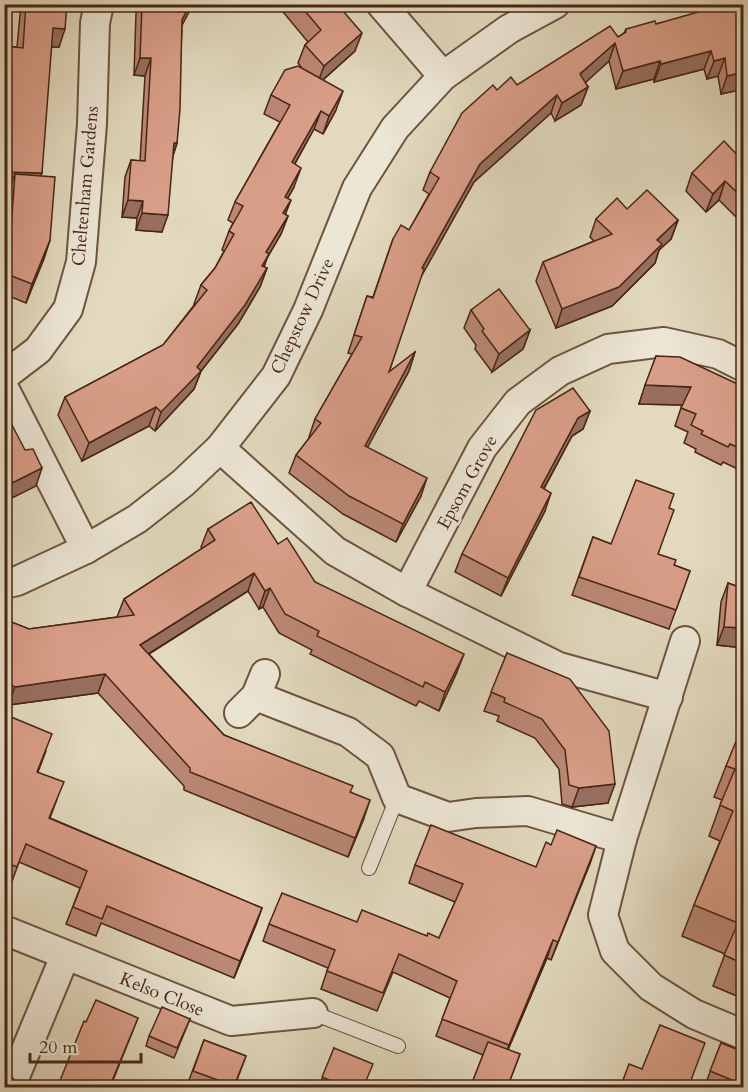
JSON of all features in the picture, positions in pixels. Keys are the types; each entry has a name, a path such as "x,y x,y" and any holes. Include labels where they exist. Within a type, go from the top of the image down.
{"street":[{"name":"Cheltenham Gardens","path":"4,376 38,350 68,309 81,262 92,124 95,23 99,4"},
{"path":"381,4 442,76"},
{"name":"Chepstow Drive","path":"4,584 17,581 86,549 137,519 183,483 220,448 276,376 308,309 357,188 395,128 442,76 509,29 555,4"},
{"name":"Epsom Grove","path":"407,592 482,448 518,402 560,371 608,349 664,342 718,354 744,367"},
{"path":"4,388 86,549"},
{"path":"220,448 335,551 407,592 559,667 668,697"},
{"path":"685,641 622,839 603,915 615,951 651,987 694,1014 744,1035"},
{"path":"253,694 348,732 380,756 397,798 448,817 476,813 528,811 622,839"},
{"name":"Kelso Close","path":"4,930 231,1022 313,1013"},
{"path":"16,1074 65,956"}],"lane":[{"path":"369,868 397,798"},
{"name":"Kelso Close","path":"313,1013 398,1046"}],"building":[{"path":"26,4 67,4 65,29 53,28 42,173 4,172 4,46 23,48"},
{"path":"142,4 190,4 182,20 180,109 177,143 174,143 168,215 142,213 143,201 128,200 131,160 145,161 151,58 140,58"},
{"path":"299,4 337,4 362,33 324,66 305,45 321,30"},
{"path":"726,4 744,4 744,72 727,76 725,58 714,61 711,51 623,71 615,43 580,74 588,87 562,103 557,95 480,164 422,268 424,269 389,372 415,352 365,446 427,478 403,524 349,496 296,455 321,423 315,419 362,337 354,335 367,296 373,298 393,239 401,225 409,230 439,178 430,172 462,113 493,85 497,90 511,77 517,85 610,26 618,37 626,32 626,29 655,21 656,24"},
{"path":"298,66 343,91 329,116 321,111 292,162 301,168 285,197 291,200 283,213 288,216 266,252 269,254 262,266 267,268 245,305 197,367 201,371 161,412 156,407 89,443 65,397 163,345 207,290 201,285 215,268 234,234 229,231 243,206 235,202 290,105 271,95 285,70"},
{"path":"724,141 744,162 740,168 744,168 744,199 725,181 713,194 692,173"},
{"path":"15,174 55,177 50,240 32,284 4,273 4,244 11,229"},
{"path":"647,190 678,220 657,240 662,244 619,287 562,309 543,262 612,234 596,219 617,198 627,209"},
{"path":"499,289 530,330 499,354 482,331 484,329 471,310"},
{"path":"656,356 680,357 744,387 744,450 730,444 728,447 701,434 703,431 691,425 696,414 681,408 691,387 645,385"},
{"path":"573,388 590,411 578,418 541,487 551,493 508,578 462,554 536,410"},
{"path":"12,425 25,450 33,449 42,468 4,487 4,428"},
{"path":"636,480 674,494 669,508 674,510 658,554 676,560 674,565 690,571 676,610 579,577 593,537 611,544"},
{"path":"251,502 278,544 287,538 315,582 464,654 445,692 425,682 423,687 317,636 319,631 285,614 270,588 265,591 254,573 140,645 224,735 353,786 350,792 370,800 355,838 190,772 190,768 105,674 15,687 4,682 4,619 29,629 134,615 124,599 215,540 208,529"},
{"path":"728,583 744,589 744,628 724,627"},
{"path":"507,653 570,679 609,731 615,784 579,788 569,785 565,750 542,719 504,702 505,698 491,692"},
{"path":"4,714 52,734 37,772 64,782 49,818 262,908 240,961 107,906 102,919 73,907 87,871 26,844 17,867 4,862"},
{"path":"739,734 744,736 744,964 724,955 738,923 694,905 733,811 720,805 735,769 726,766"},
{"path":"431,825 536,867 546,842 551,845 557,830 596,846 558,942 553,940 509,1045 442,1019 457,981 399,954 383,993 327,971 335,950 269,924 282,893 357,922 362,910 427,936 428,933 439,938 463,884 415,865"},
{"path":"96,1000 138,1018 109,1088 57,1088 84,1021 86,1022"},
{"path":"162,1007 190,1019 177,1048 149,1036"},
{"path":"660,1025 705,1043 688,1088 620,1088 629,1064 642,1069"},
{"path":"204,1040 246,1056 234,1086 193,1071"},
{"path":"488,1042 520,1054 507,1088 470,1088"},
{"path":"721,1043 744,1052 744,1085 710,1071"},
{"path":"334,1048 373,1064 363,1088 348,1088 322,1077"},
{"path":"13,1078 17,1088 4,1088 4,1081"}]}
